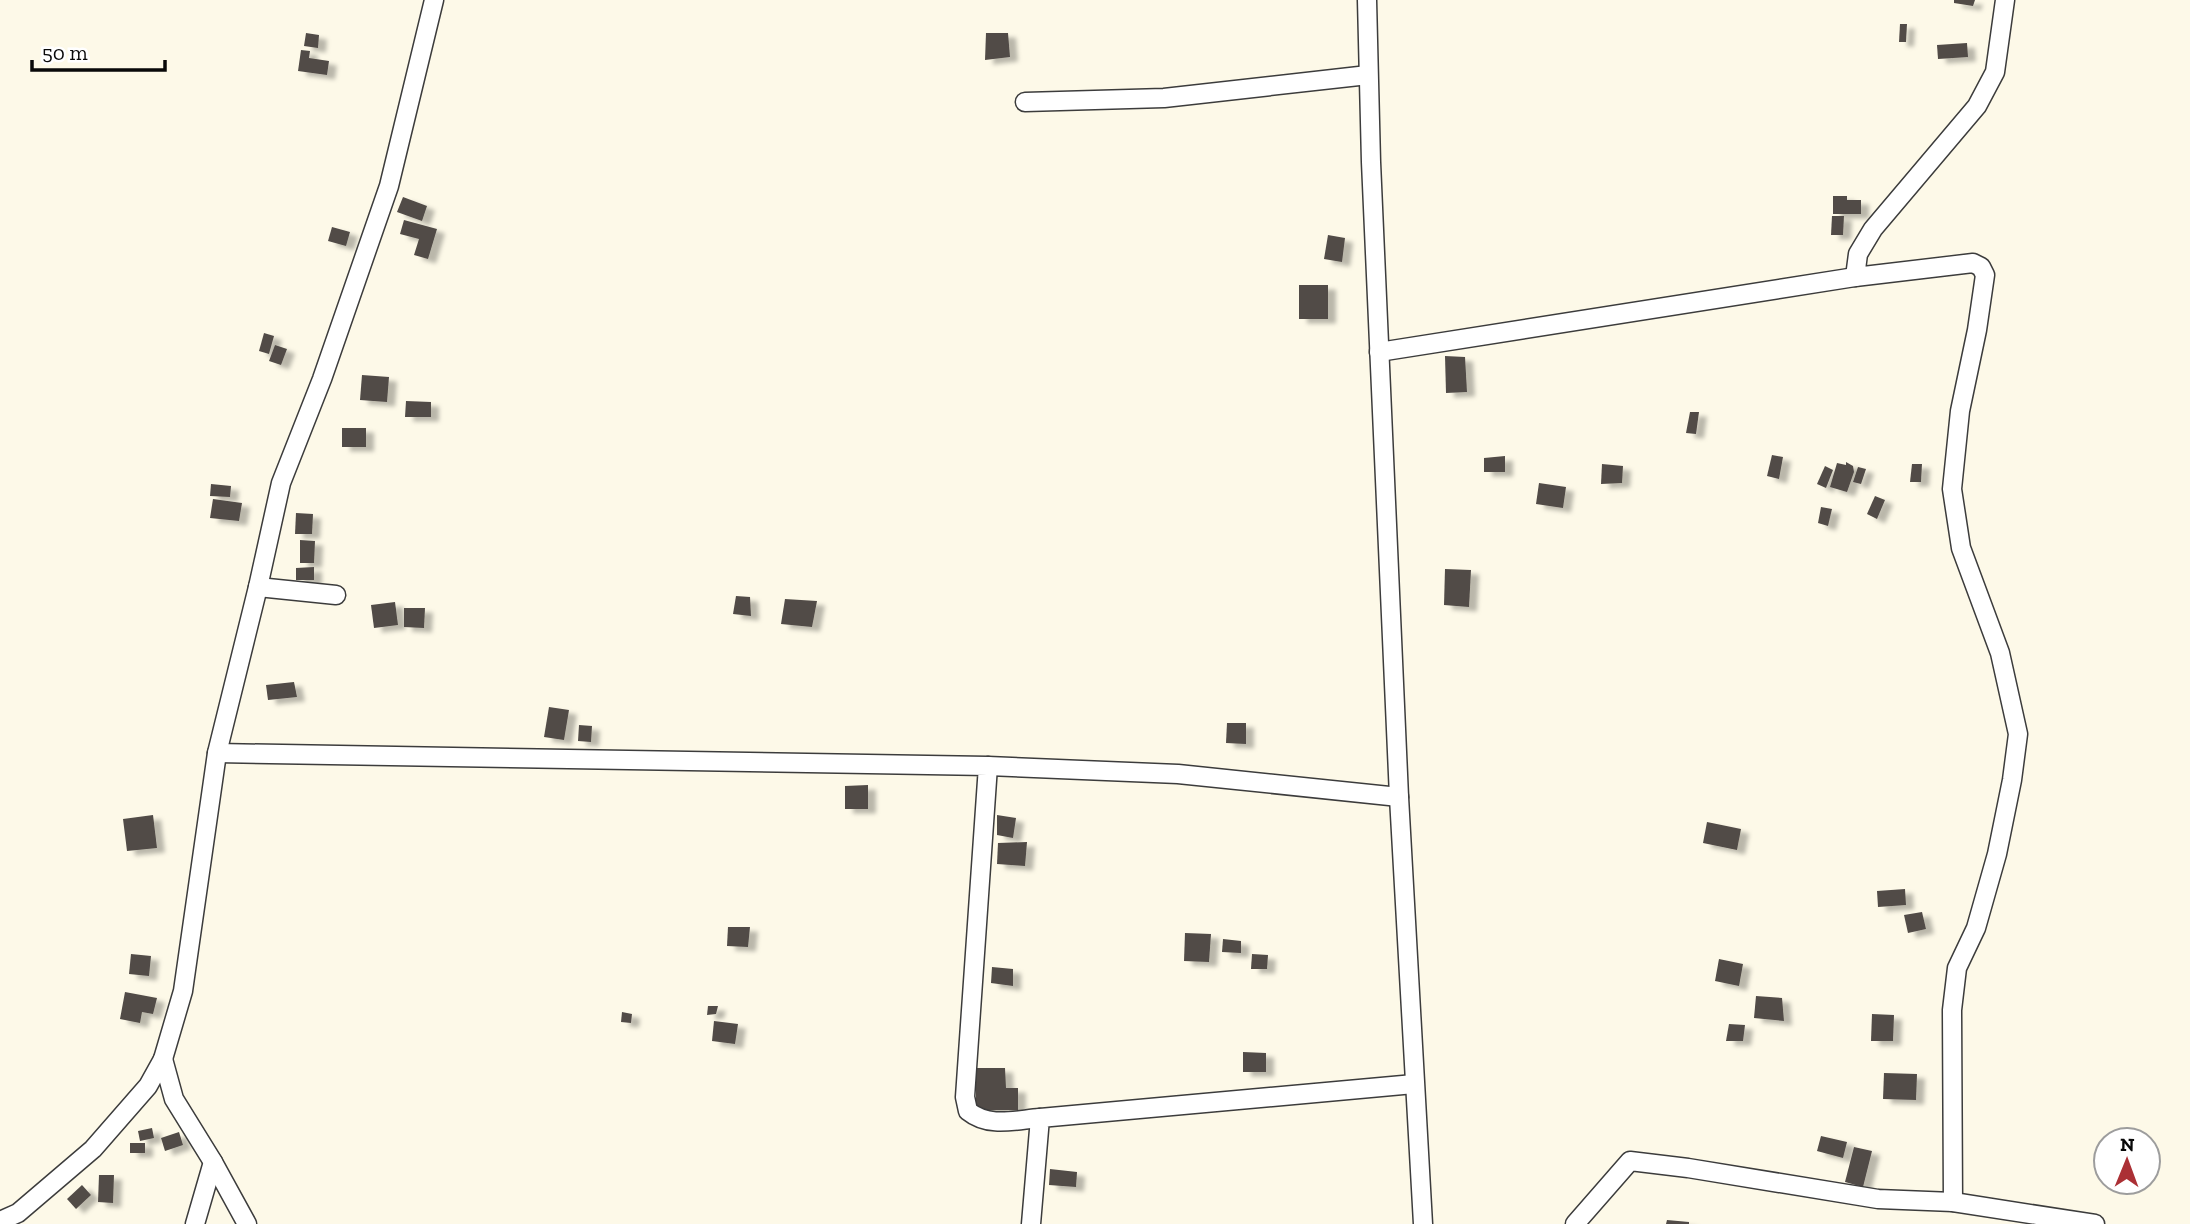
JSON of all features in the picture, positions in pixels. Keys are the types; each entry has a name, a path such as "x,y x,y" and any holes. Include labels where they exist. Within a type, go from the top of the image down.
{"street":[{"path":"0,1221 18,1213 93,1149 148,1086 163,1059 183,991 217,753 281,483 323,379 389,186 434,0"},
{"path":"1367,0 1379,352 1399,797 1423,1224"},
{"path":"1855,277 1858,254 1874,229 1978,106 1995,72 2005,0"},
{"path":"1025,102 1164,98 1368,75"},
{"path":"1379,352 1855,277 1973,263 1981,267 1985,275 1960,411 1952,489 1961,548 2000,653 2018,734 1997,854 1976,928 1956,968 1952,1010 1953,1202"},
{"path":"258,587 336,595"},
{"path":"217,753 988,766 1178,774 1399,797"},
{"path":"988,766 965,1097 968,1111 978,1119 993,1122 1414,1084"},
{"path":"163,1059 174,1099 247,1224"},
{"path":"1031,1224 1040,1118"},
{"path":"1575,1224 1630,1161 1878,1199 1953,1202 2095,1224"},
{"path":"195,1224 213,1162"}],"building":[{"path":"1954,0 1975,0 1973,6 1954,3"},
{"path":"1900,24 1907,24 1906,42 1899,42"},
{"path":"306,33 319,35 318,48 304,46"},
{"path":"986,33 1008,33 1010,57 985,60"},
{"path":"1967,43 1968,57 1938,59 1937,45"},
{"path":"301,50 310,51 309,58 329,61 327,75 298,71"},
{"path":"1833,196 1861,200 1861,214 1833,214"},
{"path":"403,197 427,206 422,221 397,212"},
{"path":"1832,216 1844,216 1843,235 1831,235"},
{"path":"404,220 437,229 428,259 414,255 419,239 400,234"},
{"path":"332,227 350,232 346,246 328,241"},
{"path":"1328,235 1345,238 1342,262 1324,259"},
{"path":"1299,285 1328,285 1328,319 1299,319"},
{"path":"264,333 274,336 269,354 259,351"},
{"path":"275,345 287,349 281,365 269,361"},
{"path":"1445,356 1465,357 1467,392 1446,393"},
{"path":"362,375 389,377 387,402 360,400"},
{"path":"406,401 431,402 431,417 405,417"},
{"path":"1690,412 1699,412 1696,434 1686,433"},
{"path":"342,428 366,428 366,447 342,447"},
{"path":"1772,455 1783,457 1779,479 1767,476"},
{"path":"1505,456 1505,472 1484,472 1484,458"},
{"path":"1846,462 1853,466 1854,472 1847,492 1830,487 1837,463 1846,465"},
{"path":"1602,464 1623,466 1622,483 1601,484"},
{"path":"1912,464 1922,464 1921,482 1910,482"},
{"path":"1825,466 1833,470 1826,488 1817,484"},
{"path":"1858,467 1866,469 1861,484 1853,482"},
{"path":"1539,483 1566,487 1563,508 1536,504"},
{"path":"211,484 231,486 230,497 210,496"},
{"path":"1875,496 1885,500 1877,519 1867,514"},
{"path":"213,499 242,503 239,521 210,518"},
{"path":"1821,507 1832,509 1828,526 1818,523"},
{"path":"296,513 313,514 312,534 295,534"},
{"path":"300,540 315,541 314,563 300,563"},
{"path":"314,567 314,580 296,580 296,568"},
{"path":"1445,569 1471,570 1469,607 1444,605"},
{"path":"736,596 750,597 751,616 733,614"},
{"path":"785,599 817,601 812,627 781,624"},
{"path":"395,602 398,625 374,628 371,605"},
{"path":"404,608 425,608 424,628 404,627"},
{"path":"294,682 297,697 268,700 266,685"},
{"path":"549,707 569,710 564,740 544,737"},
{"path":"1227,723 1246,723 1246,744 1226,743"},
{"path":"579,725 592,726 591,742 578,741"},
{"path":"868,785 868,809 845,809 845,786"},
{"path":"153,815 157,848 127,851 123,819"},
{"path":"997,815 1016,818 1013,838 997,835"},
{"path":"1707,822 1741,829 1737,850 1703,843"},
{"path":"1027,842 1025,866 997,864 998,843"},
{"path":"1905,889 1906,905 1878,907 1877,891"},
{"path":"1922,912 1926,929 1908,933 1904,915"},
{"path":"728,927 750,927 748,947 727,946"},
{"path":"1185,933 1211,934 1209,962 1184,961"},
{"path":"1223,939 1241,941 1241,953 1222,952"},
{"path":"131,954 151,956 149,976 129,974"},
{"path":"1252,954 1268,955 1267,969 1251,969"},
{"path":"1719,959 1743,964 1739,986 1715,981"},
{"path":"992,967 1013,969 1013,986 991,983"},
{"path":"125,992 157,998 153,1014 142,1012 140,1023 120,1019"},
{"path":"1756,996 1782,998 1784,1021 1754,1018"},
{"path":"708,1006 718,1006 716,1014 707,1015"},
{"path":"622,1012 632,1014 631,1023 621,1022"},
{"path":"1872,1014 1894,1015 1893,1041 1871,1041"},
{"path":"714,1021 738,1024 735,1044 712,1041"},
{"path":"1729,1024 1745,1025 1743,1041 1726,1041"},
{"path":"1243,1052 1266,1053 1266,1072 1243,1072"},
{"path":"976,1068 1005,1068 1006,1088 1018,1088 1018,1110 976,1110"},
{"path":"1884,1073 1917,1074 1916,1100 1883,1099"},
{"path":"152,1128 154,1138 140,1141 138,1131"},
{"path":"179,1132 183,1145 165,1151 161,1138"},
{"path":"1821,1136 1847,1142 1843,1158 1817,1151"},
{"path":"130,1143 145,1143 145,1153 130,1153"},
{"path":"1854,1147 1872,1151 1863,1187 1845,1182"},
{"path":"1050,1169 1077,1172 1076,1187 1049,1185"},
{"path":"99,1175 114,1175 113,1203 98,1202"},
{"path":"82,1185 91,1195 76,1209 67,1199"},
{"path":"1667,1220 1689,1222 1689,1224 1666,1224"}]}
